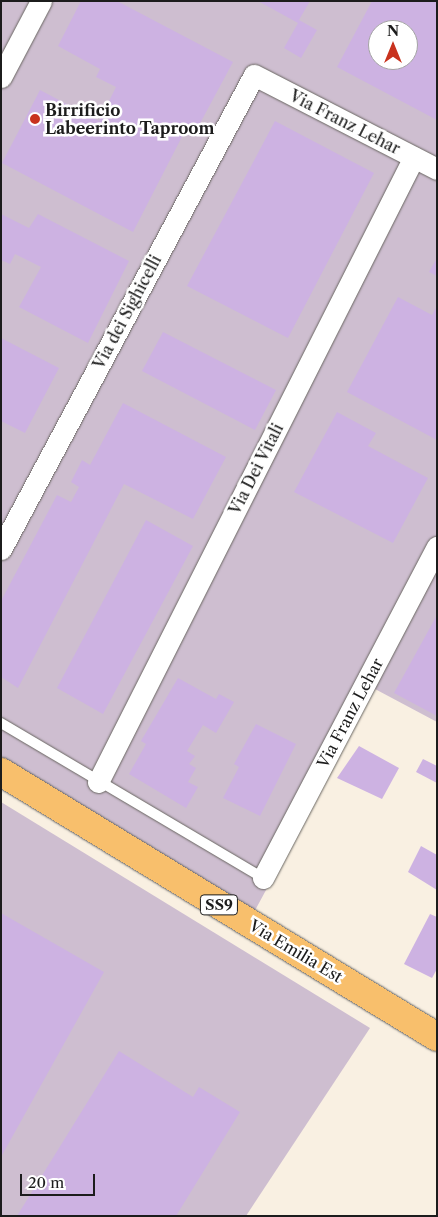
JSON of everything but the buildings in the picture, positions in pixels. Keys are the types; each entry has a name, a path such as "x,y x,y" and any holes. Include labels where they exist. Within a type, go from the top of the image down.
{"main road":[{"name":"Via Emilia Est","path":"1,772 437,1037"}],"street":[{"path":"1,78 41,1"},
{"name":"Via Franz Lehar","path":"254,75 437,169"},
{"name":"Via dei Sighicelli","path":"1,549 254,75"},
{"name":"Via Dei Vitali","path":"98,782 414,157"},
{"name":"Via Franz Lehar","path":"262,878 437,547"}],"lane":[{"path":"1,723 262,878"}],"shaded area":[{"path":"1,1 437,1 437,722 375,689 253,914 1,760"},
{"path":"1,802 370,1028 246,1216 1,1216"}],"place":[{"name":"Birrificio Labeerinto Taproom","path":"35,119"}]}
